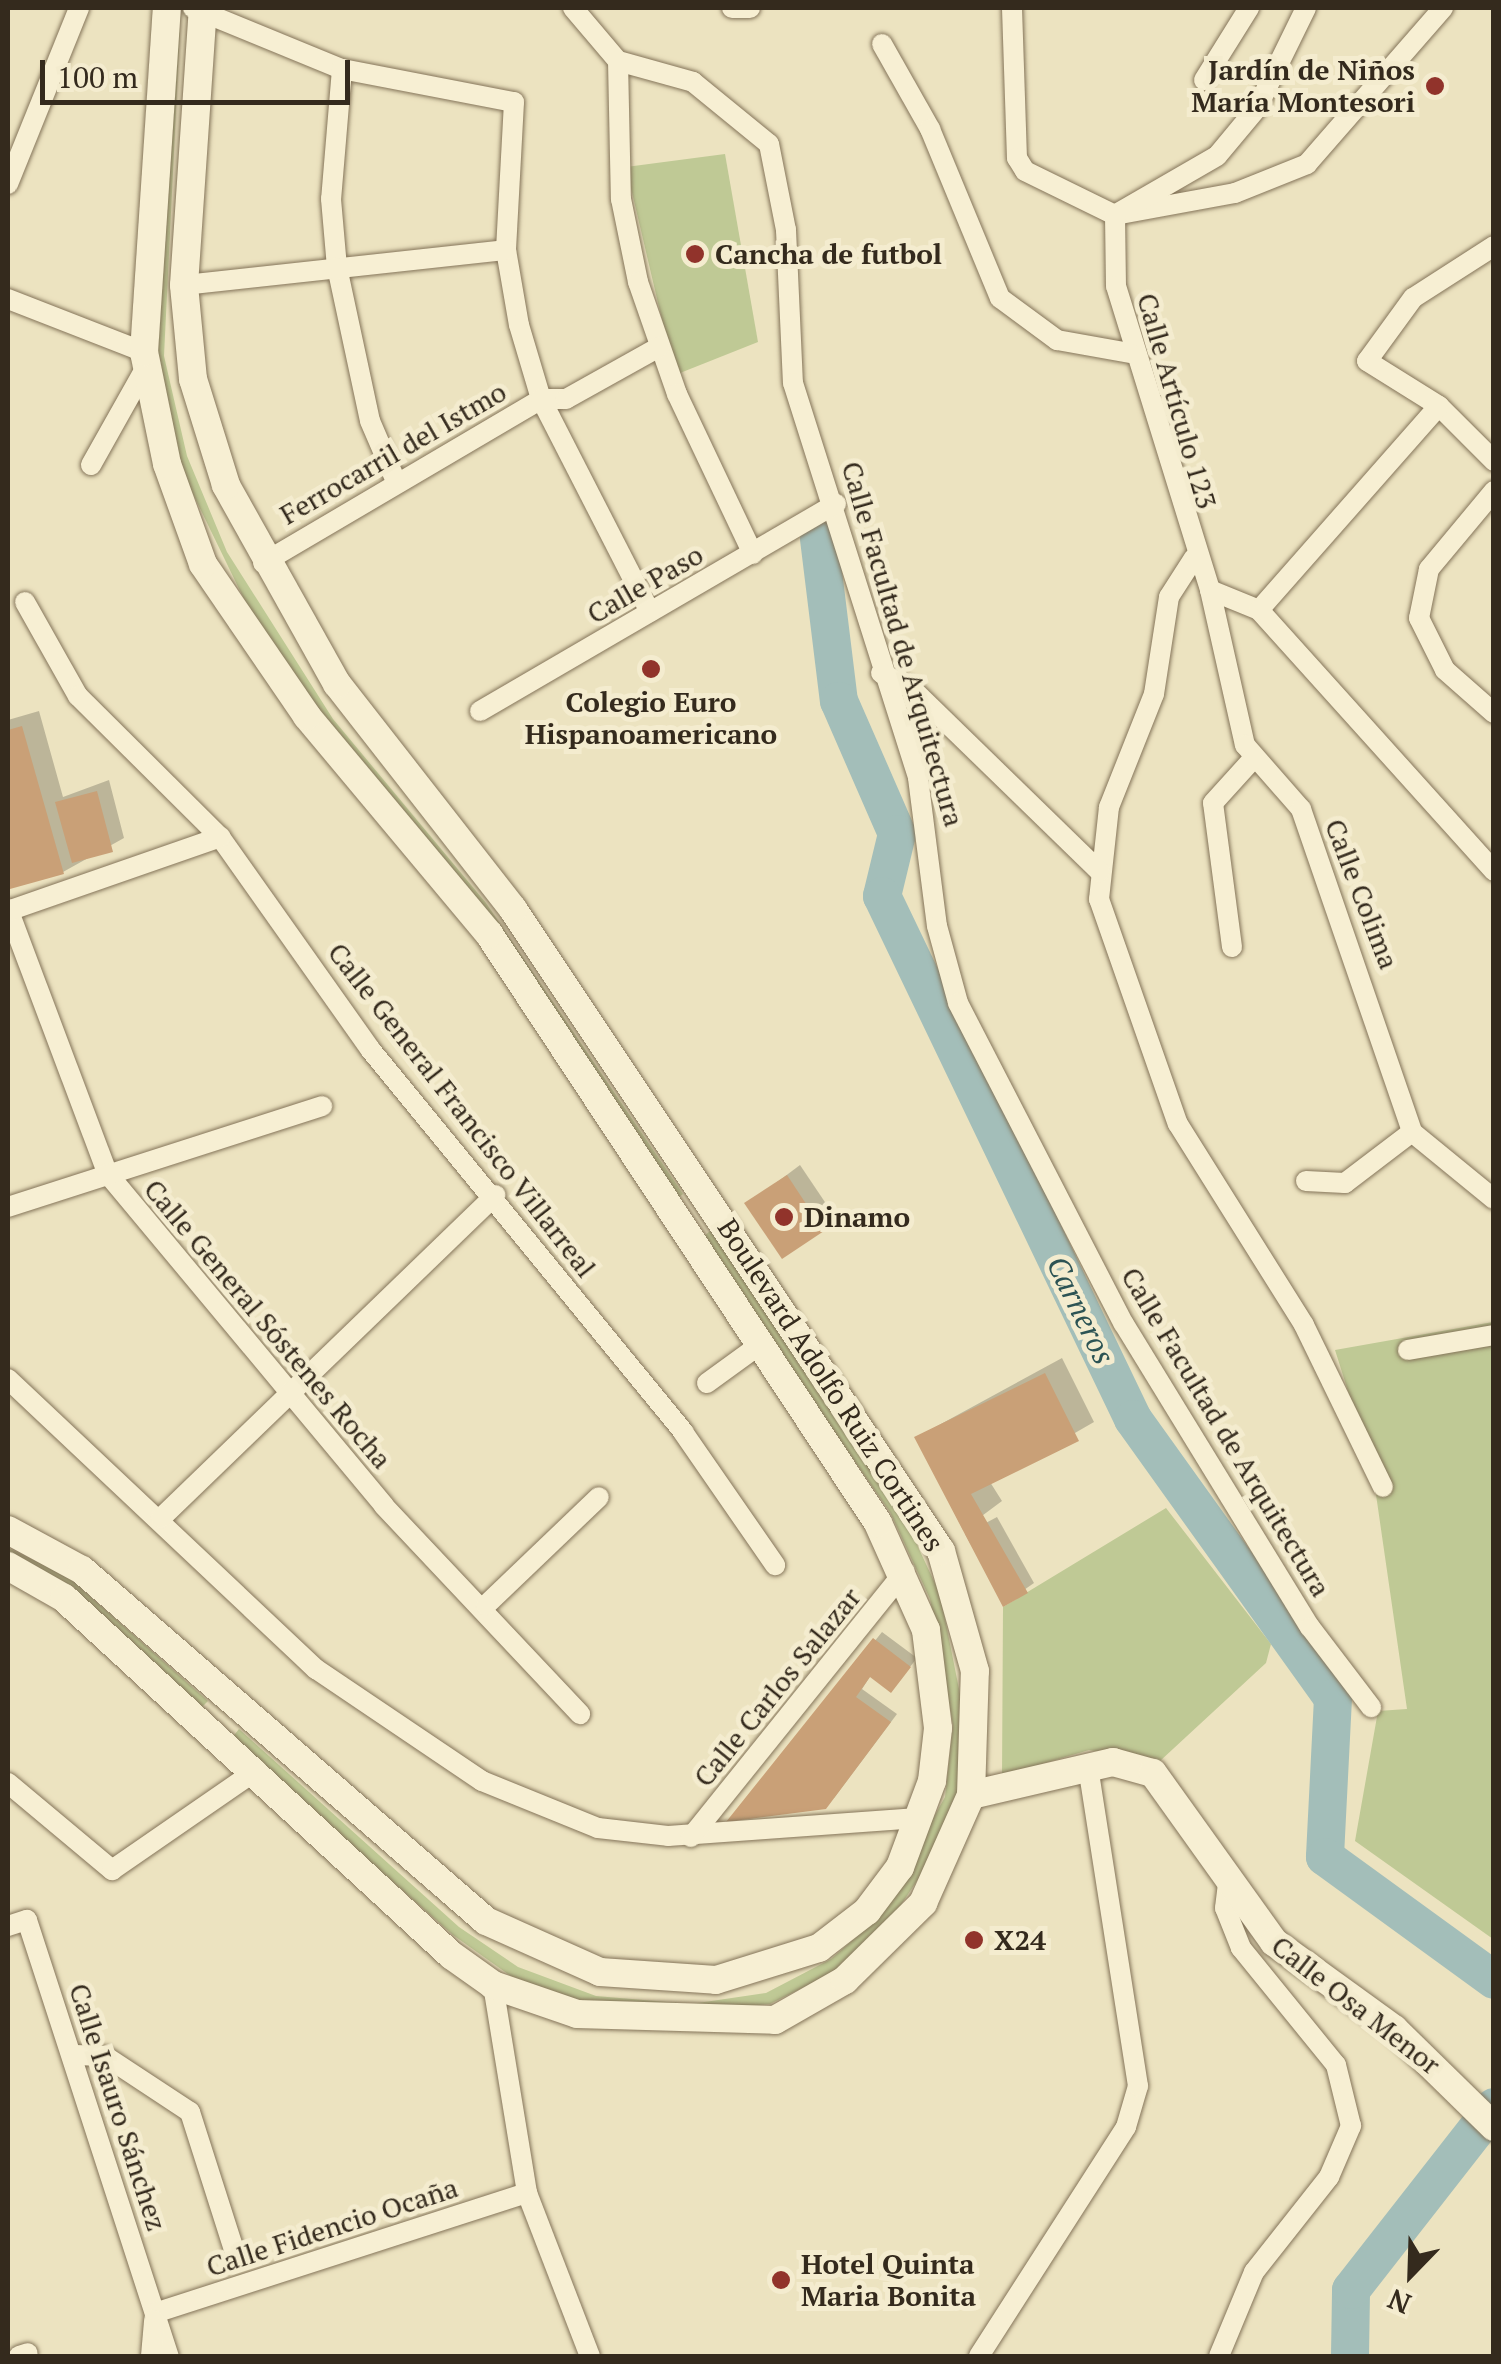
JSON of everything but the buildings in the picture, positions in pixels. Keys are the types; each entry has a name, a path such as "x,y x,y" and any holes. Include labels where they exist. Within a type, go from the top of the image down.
{"main road":[{"name":"Boulevard Adolfo Ruiz Cortines","path":"8,1530 82,1570 486,1920 548,1954 654,1981 768,1971 820,1948 867,1911 920,1818 938,1728 926,1630 906,1571 678,1229 489,934 240,628 204,564 167,464 145,360 167,8"},
{"name":"Boulevard Adolfo Ruiz Cortines","path":"8,1566 64,1598 493,1986 577,2014 775,2020 844,1980 913,1914 953,1853 972,1795 975,1672 941,1552 714,1204 513,909 337,684 263,563 226,486 193,379 184,285 200,9"},
{"path":"678,1229 714,1204"},
{"path":"216,1734 241,1707"},
{"name":"Calle Osa Menor","path":"972,1795 1113,1762 1153,1773 1274,1942 1394,2029 1494,2127"}],"street":[{"path":"8,184 79,8"},
{"path":"573,8 618,61 621,199 659,347 754,554"},
{"path":"732,8 750,8"},
{"path":"1012,8 1016,158 1025,171 1115,215 1235,193 1307,164 1443,8"},
{"path":"1204,80 1249,8"},
{"path":"1115,215 1217,156 1257,108 1306,8"},
{"path":"200,9 342,69 514,102 506,250 541,399 650,612"},
{"path":"882,44 930,129 1000,298 1057,340 1130,353"},
{"name":"Calle Facultad de Arquitectura","path":"618,61 693,82 769,144 786,230 793,383 881,673 918,778 937,926 973,1040 1030,1132 1124,1324 1310,1627 1372,1708"},
{"path":"342,69 331,198 337,268 370,420 394,478"},
{"name":"Calle Artículo 123","path":"1115,215 1130,353 1194,558 1210,590"},
{"path":"1494,246 1412,298 1366,361 1439,406 1494,461"},
{"path":"184,285 506,250"},
{"path":"8,299 145,360 91,465"},
{"name":"Ferrocarril del Istmo","path":"263,563 394,478 541,399 566,399 659,347"},
{"path":"1259,610 1439,406"},
{"path":"1494,491 1419,593 1419,618 1445,670 1494,712"},
{"name":"Calle Paso","path":"480,711 831,507"},
{"path":"1194,558 1169,597 1154,694 1109,807 1100,872 1104,921 1178,1124 1304,1324 1384,1487"},
{"path":"1210,590 1259,610 1494,872"},
{"path":"1210,590 1252,760 1213,803 1232,947"},
{"name":"Calle General Francisco Villarreal","path":"26,602 78,696 220,837 370,1049 495,1195 683,1432 775,1565"},
{"path":"881,673 912,689 1100,872"},
{"name":"Calle Colima","path":"1252,760 1300,809 1412,1132"},
{"path":"8,910 220,837"},
{"name":"Calle General Sóstenes Rocha","path":"8,910 107,1173 384,1506 486,1605 580,1714"},
{"path":"8,1208 322,1106"},
{"path":"1306,1181 1345,1183 1412,1132 1494,1200"},
{"path":"161,1518 495,1195"},
{"path":"1408,1350 1494,1335"},
{"path":"707,1383 758,1346"},
{"path":"8,1379 161,1518 316,1669 482,1781 598,1828 692,1838 920,1818"},
{"path":"486,1605 599,1497"},
{"name":"Calle Carlos Salazar","path":"692,1838 906,1571"},
{"path":"979,2356 1126,2127 1138,2086 1088,1767"},
{"path":"8,1783 112,1870 257,1770"},
{"path":"1219,2356 1254,2272 1330,2177 1351,2126 1336,2065 1240,1948 1225,1908 1228,1876"},
{"name":"Calle Isauro Sánchez","path":"17,1923 75,2055 169,2356"},
{"path":"493,1986 526,2193 590,2356"},
{"path":"75,2055 106,2056 190,2112 235,2253"},
{"name":"Calle Fidencio Ocaña","path":"155,2313 526,2193"},
{"name":"Calle Isauro Sánchez","path":"151,2356 155,2313"}],"green space":[{"path":"169,26 180,28 164,356 187,456 227,552 333,719 486,903 683,1194 673,1202 261,634 176,459 154,357"},
{"name":"Cancha de futbol","path":"725,154 758,342 675,375 626,167"},
{"path":"711,1230 898,1504 940,1594 966,1724 957,1799 936,1852 887,1926 838,1970 770,2004 691,2012 594,2005 515,1979 453,1935 231,1739 239,1729 459,1927 518,1967 596,1996 691,2004 766,1993 831,1959 877,1919 945,1797 953,1725 930,1599 890,1512 700,1240"},
{"path":"1493,1322 1493,1939 1355,1841 1378,1711 1407,1709 1372,1467 1335,1350"},
{"path":"1166,1508 1271,1644 1266,1663 1160,1761 1089,1750 1002,1776 1003,1607"},
{"path":"8,1548 67,1576 208,1701 201,1708 8,1559"}],"waterway":[{"name":"Carneros","path":"819,539 839,701 897,834 882,896 1133,1419 1333,1698 1325,1857 1494,1980"},
{"name":"Carneros","path":"1350,2356 1351,2290 1494,2107"}],"place":[{"name":"Jardín de Niños María Montesori","path":"1435,86"},
{"name":"Cancha de futbol","path":"695,254"},
{"name":"Colegio Euro Hispanoamericano","path":"651,669"},
{"name":"Dinamo","path":"784,1217"},
{"name":"X24","path":"974,1940"},
{"name":"Hotel Quinta Maria Bonita","path":"781,2280"}]}
